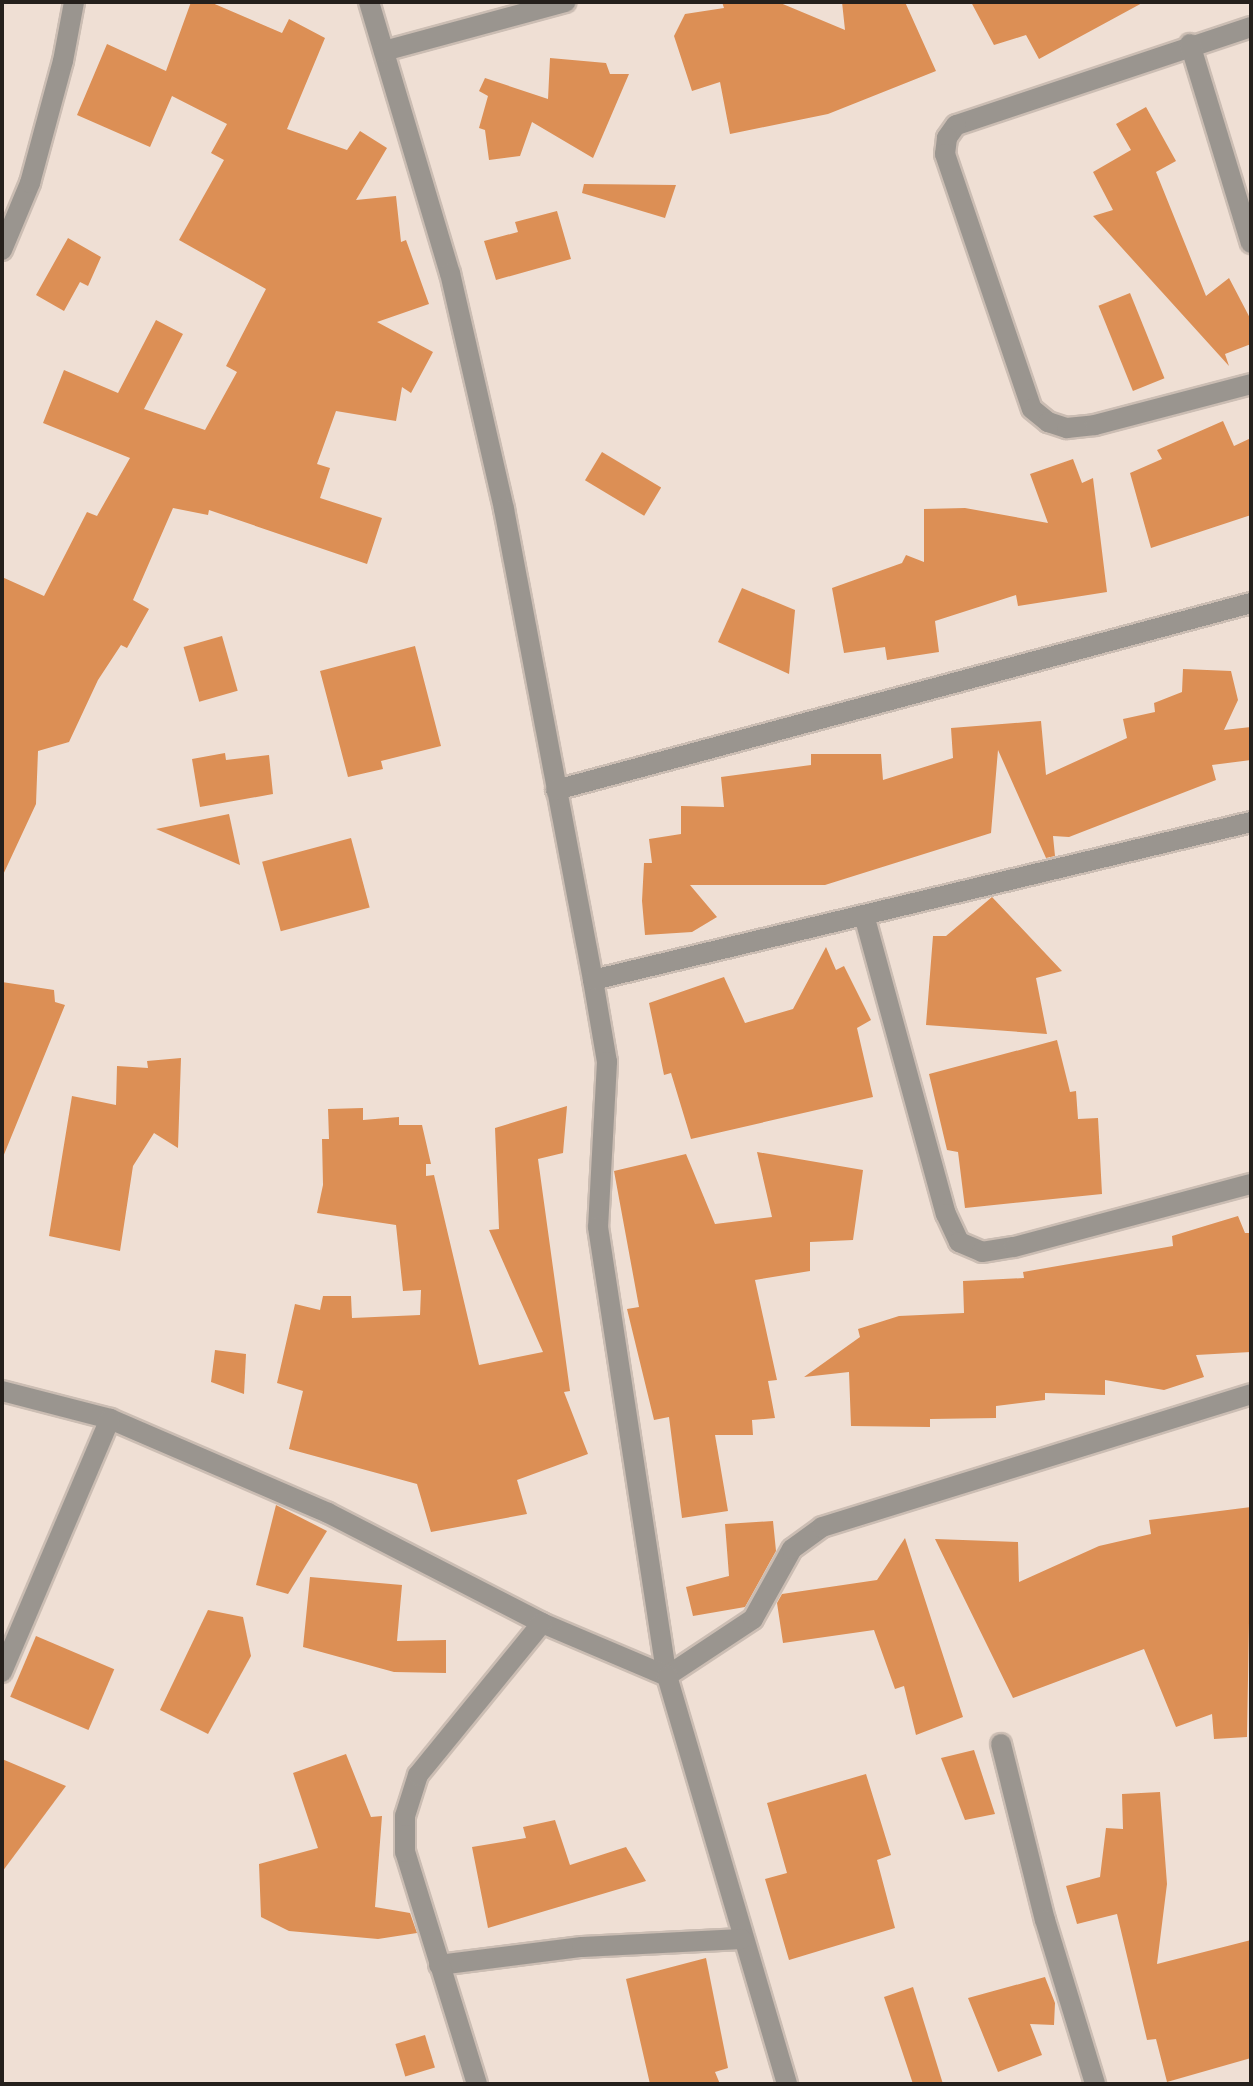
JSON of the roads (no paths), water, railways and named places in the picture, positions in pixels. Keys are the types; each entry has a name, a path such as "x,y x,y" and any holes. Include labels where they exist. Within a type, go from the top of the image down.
{"street":[{"path":"2,250 30,183 63,61 74,2"},
{"path":"369,2 450,273 504,509 593,980 607,1062 598,1227 667,1676 787,2084"},
{"path":"384,51 565,2"},
{"path":"1251,27 1190,44 956,125 947,138 945,154 1032,409 1048,422 1067,428 1095,425 1251,384"},
{"path":"1190,44 1251,243"},
{"path":"556,790 1251,603"},
{"path":"593,980 1251,822"},
{"path":"864,915 946,1214 959,1242 982,1252 1014,1247 1251,1184"},
{"path":"2,1391 110,1419 328,1513 542,1623 667,1676"},
{"path":"667,1676 753,1619 792,1549 822,1527 1251,1394"},
{"path":"2,1672 110,1419"},
{"path":"477,2084 405,1852 405,1816 418,1775 542,1623"},
{"path":"1001,1744 1045,1920 1095,2084"},
{"path":"439,1965 582,1947 742,1939"}]}
